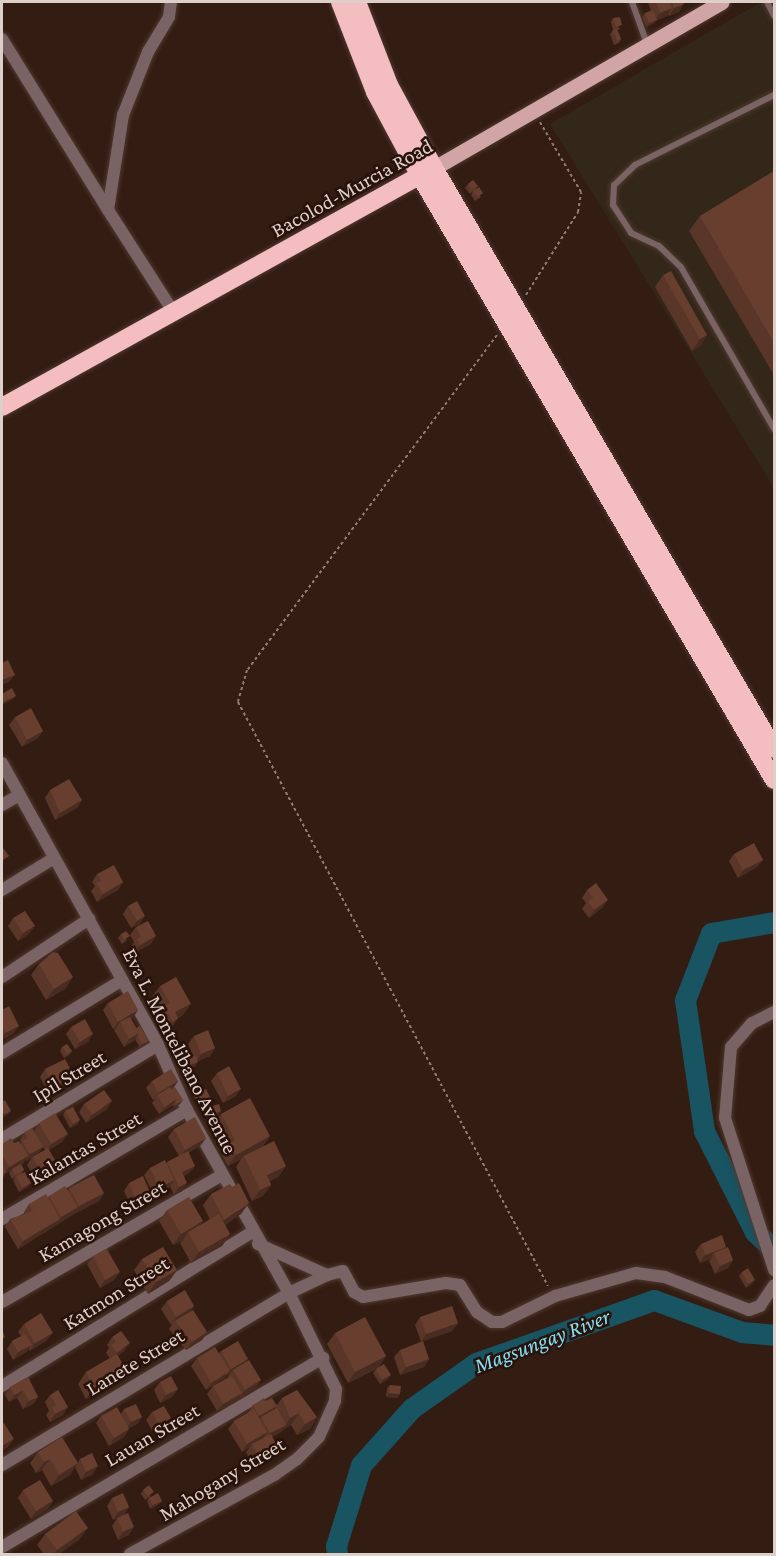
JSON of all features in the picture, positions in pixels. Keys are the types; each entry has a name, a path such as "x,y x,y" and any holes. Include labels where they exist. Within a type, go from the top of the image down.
{"highway":[{"path":"340,2 375,92 427,172 774,749"},
{"path":"357,2 385,77 427,172"},
{"name":"Bacolod-Murcia Road","path":"2,407 427,172"},
{"path":"513,314 774,780"}],"main road":[{"name":"Bacolod-Murcia Road","path":"427,172 722,2"}],"street":[{"path":"108,210 123,115 148,52 169,16 171,2"},
{"path":"2,39 174,313"},
{"name":"Eva L. Montelibano Avenue","path":"2,763 158,1046 188,1110 258,1244 289,1293 323,1358"},
{"path":"2,805 19,795"},
{"path":"2,890 54,858"},
{"path":"2,977 89,920"},
{"path":"2,1053 122,980"},
{"path":"774,1012 752,1023 731,1047 726,1084 725,1118 774,1263"},
{"name":"Ipil Street","path":"2,1139 158,1046"},
{"name":"Kalantas Street","path":"2,1219 188,1110"},
{"name":"Kamagong Street","path":"2,1302 222,1175"},
{"name":"Katmon Street","path":"2,1386 252,1232"},
{"path":"258,1244 327,1275 343,1271 354,1292 363,1297 446,1283 460,1285 477,1312 492,1322 502,1322 555,1296 604,1279 652,1273 749,1310 760,1306 774,1285"},
{"name":"Lanete Street","path":"2,1465 289,1293 327,1275"},
{"name":"Lauan Street","path":"5,1546 323,1358"},
{"name":"Mahogany Street","path":"130,1554 274,1475 310,1447 319,1437 335,1401 336,1389 323,1358"}],"lane":[{"path":"632,2 647,45"},
{"path":"767,2 774,16"},
{"path":"774,95 636,165 614,185 613,205 631,233 659,246 681,267 774,429"}],"path":[{"path":"534,111 580,192 578,212 513,314 247,670 238,702 294,801 488,1179 555,1296"}],"shaded area":[{"path":"761,2 774,2 774,488 550,124"}],"building":[{"path":"656,2 669,2 672,8 660,13"},
{"path":"672,2 683,2 684,4 674,8"},
{"path":"653,10 657,20 649,23 645,13"},
{"path":"620,17 622,25 616,27 613,18"},
{"path":"617,29 621,39 617,41 613,30"},
{"path":"774,171 774,343 700,216"},
{"path":"473,180 478,186 472,190 468,184"},
{"path":"479,187 483,193 478,197 473,191"},
{"path":"671,271 707,335 700,339 663,275"},
{"path":"8,660 15,675 2,680 2,663"},
{"path":"12,688 16,696 2,703 2,694"},
{"path":"31,708 43,731 27,740 15,717"},
{"path":"69,779 82,800 60,813 50,790"},
{"path":"754,843 763,860 743,870 734,854"},
{"path":"2,849 9,856 2,861"},
{"path":"114,865 123,882 103,894 96,883 101,881 97,874"},
{"path":"596,883 608,900 594,910 588,902 593,897 587,890"},
{"path":"137,901 145,916 137,921 128,906"},
{"path":"25,911 35,926 23,933 13,918"},
{"path":"148,921 156,936 140,945 137,939 141,937 136,927"},
{"path":"126,931 130,936 124,940 121,934"},
{"path":"53,952 58,953 73,977 54,989 39,964"},
{"path":"176,977 191,1004 175,1012 178,1018 173,1022 164,1006 170,1003 160,986"},
{"path":"128,991 138,1010 118,1022 108,1003"},
{"path":"9,1006 19,1026 5,1033 2,1027 2,1010"},
{"path":"130,1017 139,1033 129,1039 120,1022"},
{"path":"85,1019 93,1034 80,1042 71,1027"},
{"path":"140,1026 149,1041 142,1044 136,1028"},
{"path":"208,1030 215,1048 201,1054 194,1036"},
{"path":"67,1044 72,1051 67,1054 62,1047"},
{"path":"196,1056 198,1062 186,1066 183,1060"},
{"path":"65,1059 74,1076 55,1087 45,1069"},
{"path":"229,1066 241,1089 228,1096 217,1073"},
{"path":"171,1069 178,1081 158,1093 152,1081"},
{"path":"170,1087 178,1098 165,1107 157,1095"},
{"path":"175,1087 183,1100 177,1104 175,1101 178,1098 172,1089"},
{"path":"206,1089 212,1101 202,1105 196,1093"},
{"path":"104,1090 112,1101 92,1115 84,1104"},
{"path":"250,1098 270,1136 236,1155 230,1144 235,1140 221,1114"},
{"path":"5,1100 11,1111 4,1115 2,1102"},
{"path":"219,1104 221,1111 210,1116 207,1108"},
{"path":"73,1107 80,1120 73,1124 65,1111"},
{"path":"55,1113 68,1134 51,1144 39,1123"},
{"path":"195,1117 206,1138 185,1150 174,1129"},
{"path":"32,1128 43,1147 30,1154 22,1141 28,1138 25,1132"},
{"path":"11,1138 14,1143 19,1141 28,1156 9,1167 2,1155 2,1144"},
{"path":"274,1141 286,1166 267,1175 271,1185 260,1190 244,1156"},
{"path":"48,1148 55,1160 49,1163 53,1170 43,1176 33,1157"},
{"path":"188,1151 195,1166 182,1172 187,1183 179,1187 167,1162"},
{"path":"165,1160 174,1180 159,1188 150,1168"},
{"path":"21,1164 24,1170 15,1175 12,1169"},
{"path":"25,1172 31,1183 22,1188 16,1176"},
{"path":"94,1175 104,1193 79,1206 69,1188"},
{"path":"143,1176 149,1190 135,1197 129,1183"},
{"path":"239,1183 249,1203 224,1220 211,1194 230,1184 232,1187"},
{"path":"65,1186 78,1207 61,1217 49,1196"},
{"path":"46,1194 60,1219 23,1241 10,1219 33,1211 29,1204"},
{"path":"189,1197 203,1221 181,1234 167,1210"},
{"path":"219,1214 230,1234 199,1252 188,1232"},
{"path":"722,1235 726,1247 705,1255 701,1244"},
{"path":"163,1247 177,1270 156,1282 142,1259"},
{"path":"728,1247 733,1260 720,1266 714,1253"},
{"path":"107,1249 120,1272 105,1280 93,1256"},
{"path":"748,1268 755,1280 748,1284 742,1272"},
{"path":"185,1290 194,1306 176,1317 167,1301"},
{"path":"452,1306 458,1323 426,1334 420,1317"},
{"path":"193,1310 207,1332 192,1342 175,1321"},
{"path":"41,1313 53,1333 35,1343 24,1324"},
{"path":"365,1317 386,1356 355,1372 335,1333"},
{"path":"121,1331 130,1343 117,1353 111,1345 116,1342 112,1337"},
{"path":"25,1334 32,1345 18,1352 12,1341"},
{"path":"238,1341 248,1359 231,1369 221,1351"},
{"path":"423,1341 429,1359 406,1367 400,1350"},
{"path":"215,1347 230,1371 211,1383 197,1358"},
{"path":"117,1354 126,1370 94,1388 86,1372"},
{"path":"249,1360 261,1380 245,1390 233,1370"},
{"path":"384,1364 391,1375 382,1380 376,1369"},
{"path":"171,1376 178,1389 166,1395 160,1382"},
{"path":"232,1376 242,1393 223,1404 213,1386"},
{"path":"28,1377 38,1397 29,1401 23,1390 15,1395 10,1387"},
{"path":"390,1385 401,1386 400,1394 389,1393"},
{"path":"58,1390 68,1407 55,1414 52,1407 56,1405 50,1395"},
{"path":"297,1390 317,1417 305,1424 299,1413 290,1418 282,1398"},
{"path":"264,1398 265,1401 272,1398 277,1406 259,1416 253,1405"},
{"path":"136,1404 142,1417 131,1422 124,1409"},
{"path":"164,1406 171,1418 159,1425 152,1412"},
{"path":"117,1407 129,1429 114,1438 101,1416"},
{"path":"277,1408 286,1425 270,1433 261,1417"},
{"path":"254,1409 267,1432 247,1444 234,1421"},
{"path":"4,1423 14,1439 2,1446 2,1424"},
{"path":"271,1434 276,1444 257,1454 252,1444"},
{"path":"62,1437 78,1463 59,1475 50,1459 44,1462 38,1452"},
{"path":"92,1453 98,1466 86,1472 80,1459"},
{"path":"40,1480 53,1501 36,1511 23,1490"},
{"path":"149,1485 154,1492 148,1496 143,1490"},
{"path":"123,1493 129,1507 118,1512 112,1498"},
{"path":"158,1493 162,1501 153,1505 149,1498"},
{"path":"76,1511 88,1528 57,1550 45,1534"},
{"path":"128,1513 134,1527 123,1532 117,1518"}],"waterway":[{"name":"Magsungay River","path":"774,922 711,933 685,1000 704,1131 755,1232 774,1250"},
{"name":"Magsungay River","path":"337,1554 336,1546 361,1465 412,1408 476,1363 654,1300 742,1332 774,1335"}]}
